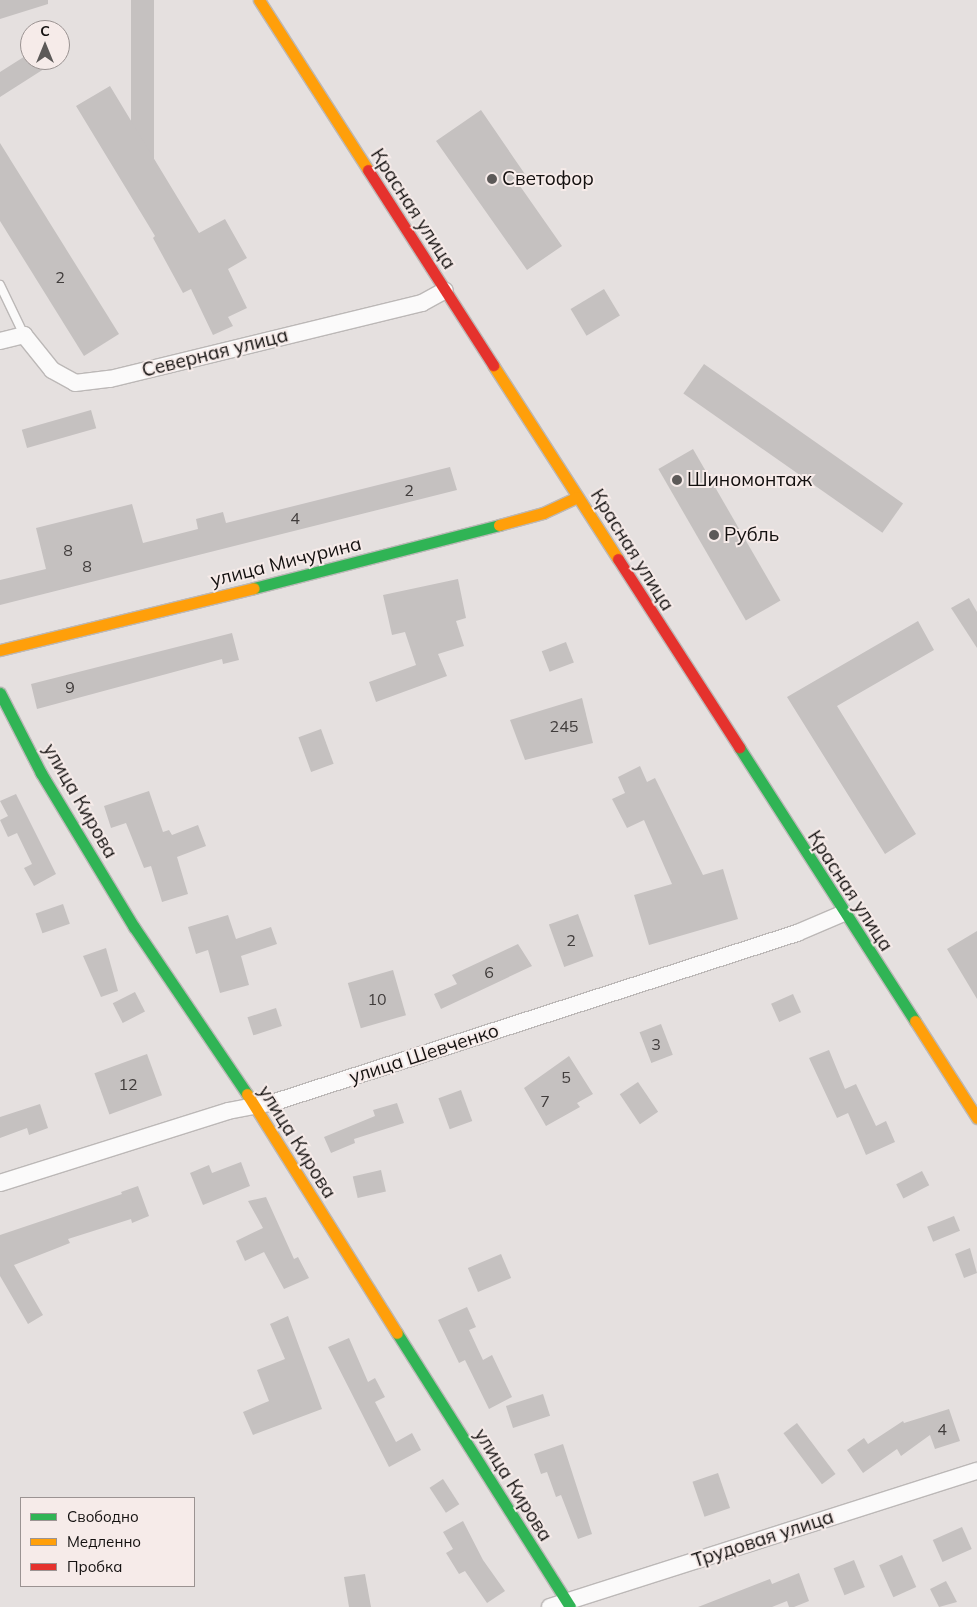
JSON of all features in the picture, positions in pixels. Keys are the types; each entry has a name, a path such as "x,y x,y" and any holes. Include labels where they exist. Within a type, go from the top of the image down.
{"street":[{"name":"Красная улица","path":"259,0 977,1118"},
{"name":"Северная улица","path":"24,335 52,370 75,383 110,379 422,303 445,290"},
{"path":"0,341 24,335"},
{"name":"улица Мичурина","path":"0,650 358,563 544,513 577,497"},
{"name":"улица Кирова","path":"0,693 41,773 134,927 230,1067 568,1604"},
{"name":"улица Шевченко","path":"0,1183 253,1106 778,939 844,913"},
{"name":"Трудовая улица","path":"550,1607 568,1604 977,1471"}],"lane":[{"path":"0,285 24,335"}],"building":[{"path":"0,0 48,0 48,4 0,19"},
{"path":"131,0 154,0 154,182 131,182"},
{"path":"20,59 20,70 42,70 0,97 0,72"},
{"path":"110,86 199,233 225,219 247,258 228,269 247,308 228,317 233,326 213,335 191,289 183,293 153,238 155,236 76,106"},
{"path":"481,110 529,180 520,186 562,246 527,270 436,141"},
{"path":"0,143 119,334 84,356 0,221"},
{"path":"604,289 620,316 587,336 571,309"},
{"path":"704,364 903,503 882,533 683,393"},
{"path":"91,410 96,428 27,448 22,430"},
{"path":"693,449 780,601 746,621 658,469"},
{"path":"450,467 457,490 0,605 0,580 46,569 36,528 132,504 143,543 198,529 196,519 223,512 226,523"},
{"path":"458,579 466,618 456,621 464,646 438,654 447,676 376,702 369,682 416,665 405,632 392,635 383,595"},
{"path":"969,598 977,612 977,648 951,608"},
{"path":"918,621 934,650 837,706 916,834 885,854 787,697"},
{"path":"232,633 239,660 223,664 222,659 37,709 31,684"},
{"path":"566,642 574,663 550,672 542,651"},
{"path":"582,698 593,743 525,760 510,720"},
{"path":"321,729 334,764 311,772 298,737"},
{"path":"640,766 647,782 655,778 703,875 723,869 738,919 649,945 634,895 672,884 644,820 627,828 612,799 625,793 618,777"},
{"path":"149,791 163,832 169,830 172,835 198,825 206,846 177,857 188,894 162,902 151,866 144,868 126,823 111,828 104,806"},
{"path":"16,794 56,874 34,886 24,868 32,864 17,833 8,837 0,820 8,816 0,801"},
{"path":"63,904 70,924 42,933 36,913"},
{"path":"578,914 593,956 564,967 549,925"},
{"path":"228,915 236,939 271,927 277,944 241,956 249,985 220,993 208,950 196,954 188,927"},
{"path":"977,931 977,999 947,949"},
{"path":"518,944 532,966 441,1009 434,994 457,984 452,975"},
{"path":"106,948 118,991 101,997 83,956"},
{"path":"393,970 406,1015 361,1028 348,983"},
{"path":"135,992 145,1012 123,1023 113,1003"},
{"path":"793,994 801,1012 779,1022 771,1004"},
{"path":"276,1008 282,1026 253,1035 247,1017"},
{"path":"661,1024 673,1055 651,1063 640,1032"},
{"path":"829,1050 845,1089 856,1084 876,1126 886,1121 895,1142 866,1155 848,1113 837,1118 809,1058"},
{"path":"147,1054 162,1095 109,1114 94,1073"},
{"path":"569,1056 593,1094 577,1103 580,1107 546,1126 524,1088"},
{"path":"638,1082 658,1112 640,1124 620,1094"},
{"path":"461,1090 472,1121 450,1129 438,1098"},
{"path":"397,1103 404,1123 354,1139 355,1143 331,1153 324,1137 375,1116 373,1110"},
{"path":"40,1104 48,1128 29,1135 27,1128 0,1138 0,1117"},
{"path":"241,1162 250,1186 203,1205 190,1173 209,1165 212,1173"},
{"path":"381,1170 386,1191 358,1198 353,1177"},
{"path":"922,1171 929,1185 903,1198 896,1184"},
{"path":"138,1186 149,1216 132,1223 131,1219 68,1239 70,1243 14,1265 43,1315 28,1324 0,1276 0,1235 122,1194 121,1192"},
{"path":"266,1197 294,1259 298,1257 309,1278 284,1289 264,1252 245,1261 236,1241 263,1228 248,1201"},
{"path":"954,1216 960,1231 933,1242 927,1227"},
{"path":"970,1248 977,1273 964,1278 955,1254"},
{"path":"501,1254 511,1278 478,1292 468,1268"},
{"path":"467,1307 476,1327 469,1330 483,1360 492,1355 512,1397 489,1409 465,1360 459,1363 438,1320"},
{"path":"288,1316 322,1409 253,1435 243,1412 269,1401 257,1370 285,1359 270,1324"},
{"path":"349,1338 368,1382 375,1378 385,1397 375,1402 396,1442 412,1433 421,1450 389,1467 328,1347"},
{"path":"543,1394 550,1416 513,1428 506,1406"},
{"path":"949,1409 960,1441 935,1449 930,1435 901,1456 897,1449 863,1473 847,1450 864,1438 868,1444 903,1421 904,1423"},
{"path":"797,1423 836,1474 822,1484 783,1433"},
{"path":"563,1444 592,1534 578,1539 561,1495 556,1497 547,1472 541,1474 534,1454"},
{"path":"718,1473 730,1508 705,1517 692,1482"},
{"path":"443,1479 459,1504 446,1513 430,1488"},
{"path":"463,1521 483,1560 505,1591 487,1603 465,1571 459,1574 446,1553 453,1549 443,1532"},
{"path":"962,1527 972,1549 943,1562 933,1540"},
{"path":"902,1555 916,1587 893,1597 879,1565"},
{"path":"854,1560 865,1587 844,1595 834,1568"},
{"path":"799,1573 809,1601 794,1607 789,1607 787,1601 772,1607 698,1607 770,1579 772,1584"},
{"path":"365,1574 371,1607 349,1607 344,1577"},
{"path":"946,1581 957,1602 939,1607 930,1589"}],"traffic: fast":[{"path":"254,588 499,525"},
{"path":"0,693 41,773 134,927 247,1094"},
{"path":"739,747 915,1021"},
{"path":"397,1333 570,1607"}],"traffic: slow":[{"path":"259,0 368,170"},
{"path":"493,365 618,559"},
{"path":"499,525 543,513 577,497"},
{"path":"0,650 254,588"},
{"path":"915,1021 977,1118"},
{"path":"247,1094 397,1333"}],"traffic: jam":[{"path":"368,170 493,365"},
{"path":"618,559 739,747"}],"place":[{"name":"Светофор","path":"492,179"},
{"name":"Шиномонтаж","path":"677,480"},
{"name":"Рубль","path":"714,535"}]}
